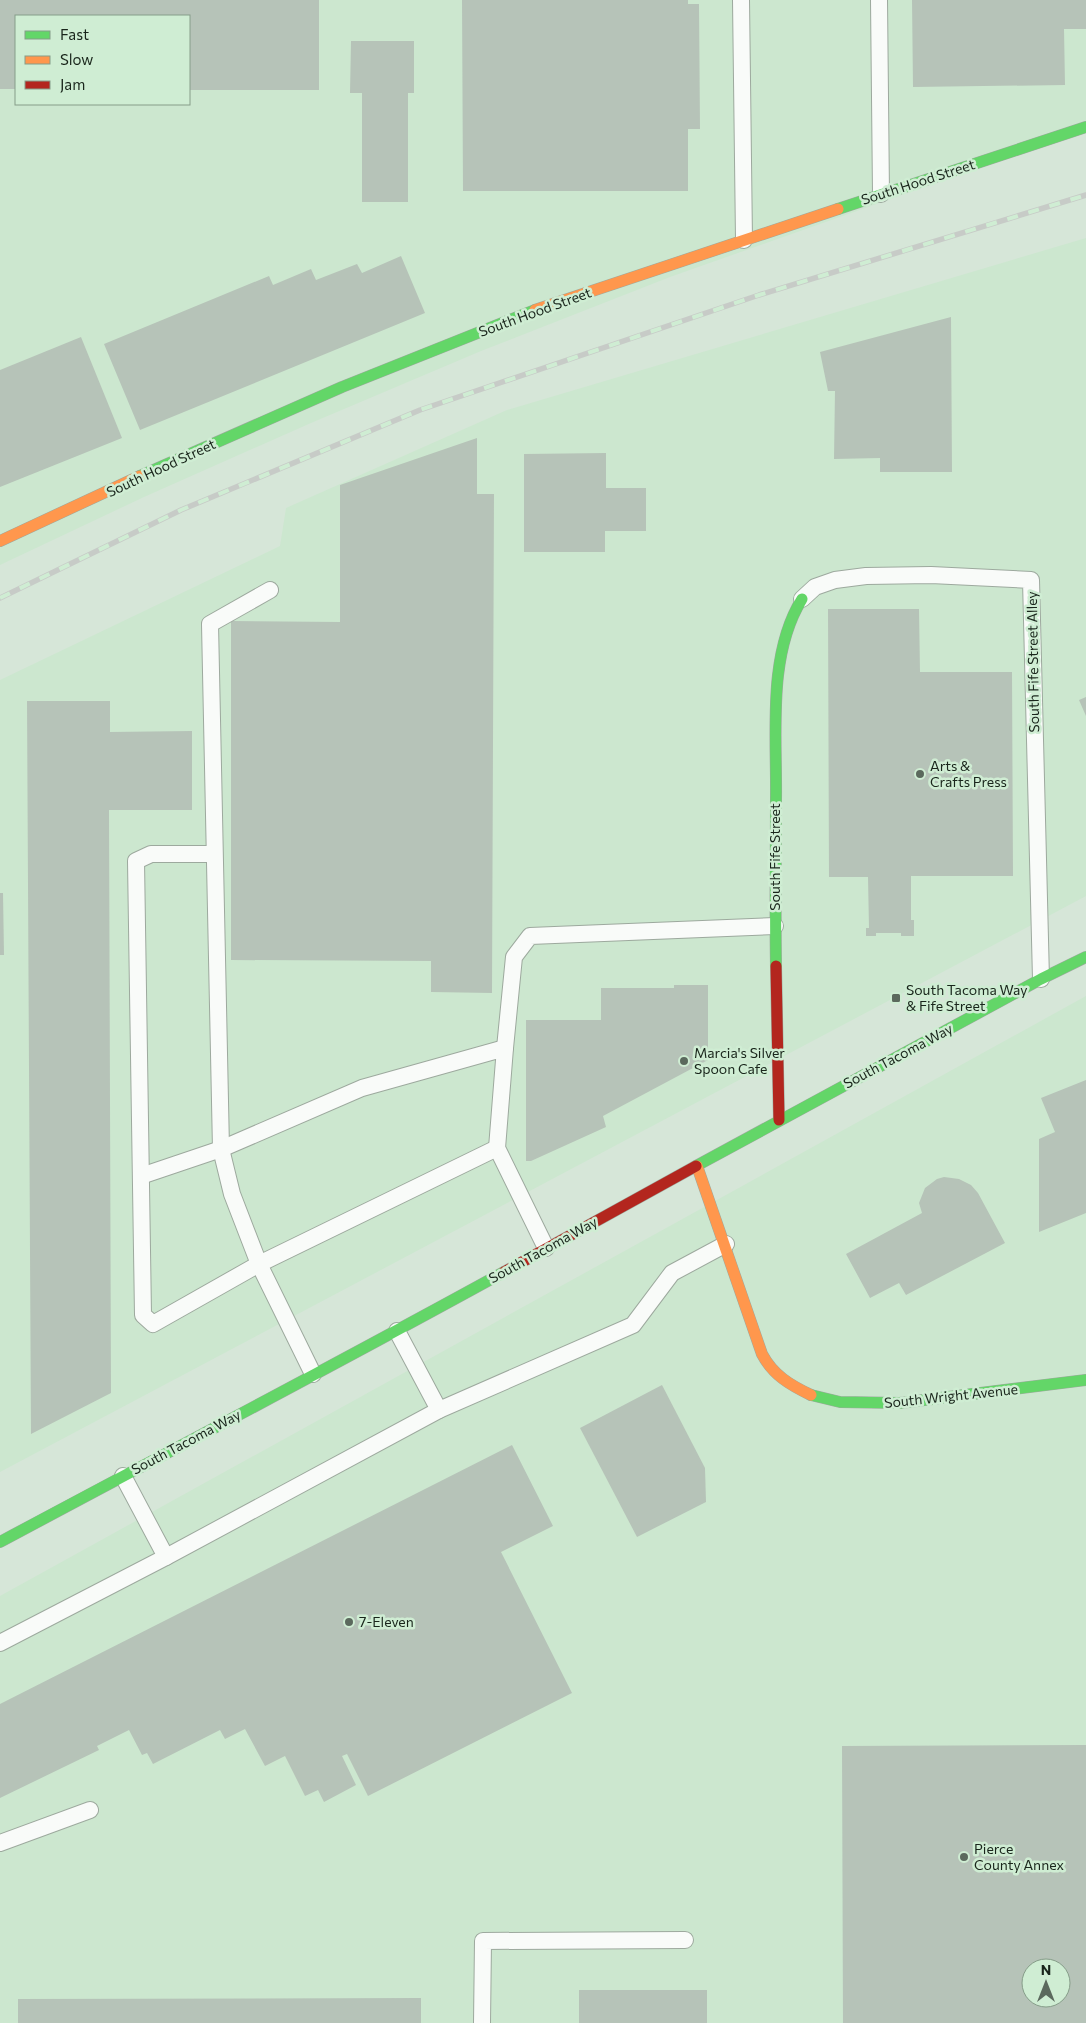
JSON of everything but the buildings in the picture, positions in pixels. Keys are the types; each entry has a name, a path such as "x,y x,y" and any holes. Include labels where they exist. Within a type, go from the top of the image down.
{"street":[{"name":"South Hood Street","path":"0,541 191,453 342,387 538,309 1086,126"},
{"name":"South Fife Street","path":"779,1120 775,926 777,685 785,634 792,615 802,599"},
{"name":"South Tacoma Way","path":"0,1542 397,1331 779,1120 1041,979 1086,958"},
{"name":"South Wright Avenue","path":"697,1166 726,1244 761,1351 770,1368 780,1379 798,1390 821,1398 851,1403 880,1404 927,1401 1086,1380"}],"lane":[{"path":"741,0 744,240"},
{"path":"879,0 881,194"},
{"name":"South Fife Street Alley","path":"802,599 816,587 835,580 866,576 931,575 1031,580 1041,979"},
{"path":"270,590 210,624 222,1148 232,1194 259,1264 313,1374"},
{"path":"214,854 151,854 136,861 143,1315 153,1324 259,1264 497,1148"},
{"path":"546,1248 497,1148 514,957 530,936 775,926"},
{"path":"141,1176 222,1148 362,1088 505,1048"},
{"path":"0,1643 166,1557 439,1410 633,1325 672,1273 726,1244"},
{"path":"397,1331 439,1410"},
{"path":"123,1476 166,1557"},
{"path":"0,1843 90,1810"},
{"path":"482,2023 483,1941 685,1940"}],"shaded area":[{"path":"0,0 1086,0 1086,130 670,277 481,351 311,423 144,497 0,565"},
{"path":"1086,238 1086,896 0,1472 0,680 280,546 286,508 507,410"},
{"path":"1086,996 1086,2023 0,2023 0,1596"}],"railway":[{"path":"0,598 181,510 420,410 759,295 1086,195"}],"traffic: fast":[{"path":"838,209 1086,127"},
{"path":"140,476 342,387 535,310"},
{"path":"776,966 776,696 783,645 791,621 802,599"},
{"path":"696,1166 1041,979 1086,957"},
{"path":"0,1542 504,1272"},
{"path":"811,1395 840,1402 900,1403 1086,1380"}],"traffic: slow":[{"path":"535,310 838,209"},
{"path":"0,541 140,476"},
{"path":"697,1166 762,1354 777,1374 811,1395"}],"traffic: jam":[{"path":"776,966 779,1120"},
{"path":"504,1272 696,1166"}],"place":[{"name":"Arts & Crafts Press","path":"920,774"},
{"name":"South Tacoma Way & Fife Street","path":"896,998"},
{"name":"Marcia's Silver Spoon Cafe","path":"684,1061"},
{"name":"7-Eleven","path":"349,1622"},
{"name":"Pierce County Annex","path":"964,1857"}]}
